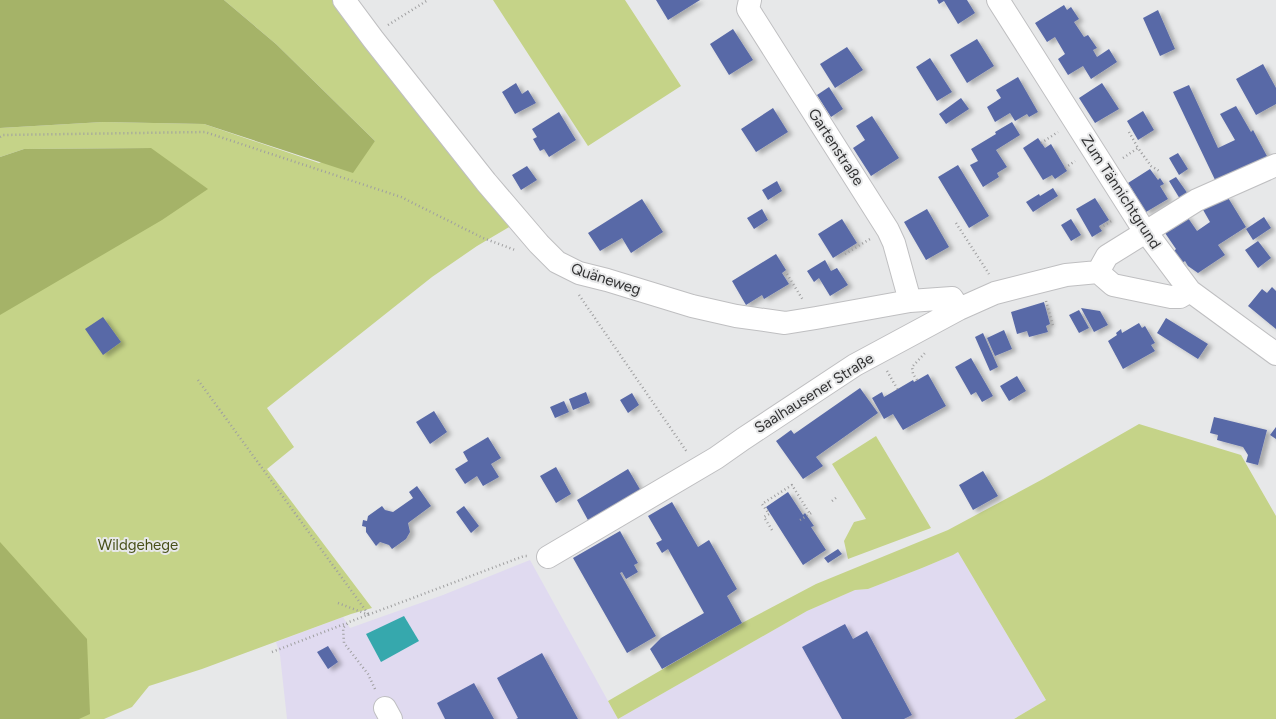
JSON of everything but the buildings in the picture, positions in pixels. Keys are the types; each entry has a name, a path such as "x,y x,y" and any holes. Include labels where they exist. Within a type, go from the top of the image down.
{"street":[{"name":"Quäneweg","path":"344,0 486,182 539,244 557,262 579,273 692,306 736,316 785,322 910,301 952,298 959,309"},
{"name":"Gartenstraße","path":"750,0 748,9 888,230 894,243 910,301"},
{"name":"Zum Tännichtgrund","path":"998,0 1130,209 1190,291 1276,354"},
{"path":"1190,291 1180,297 1171,297 1113,285 1098,272 1107,256 1197,200 1276,165"},
{"name":"Saalhausener Straße","path":"548,557 698,469 856,366 959,309 995,293 1066,275 1098,272"}],"path":[{"path":"373,39 384,28 428,0"},
{"path":"1041,143 1064,129"},
{"path":"0,137 3,135 205,132 402,197 483,238 518,251"},
{"path":"1128,132 1151,166 1161,172"},
{"path":"1119,160 1138,148"},
{"path":"1100,228 1114,220"},
{"path":"956,223 991,277"},
{"path":"845,254 875,236"},
{"path":"787,274 807,305"},
{"path":"579,294 698,469"},
{"path":"1046,299 1053,326"},
{"path":"917,380 913,374 912,367 926,352"},
{"path":"198,380 369,616"},
{"path":"772,530 764,517 769,514 762,504 792,485 812,513 800,520"},
{"path":"832,501 837,497"},
{"path":"272,652 524,556 548,557"},
{"path":"338,603 369,616"},
{"path":"349,622 343,628 344,643 368,674 388,713"}],"shaded area":[{"path":"958,552 1046,700 1014,719 618,719 807,611 855,590 868,589"},
{"path":"530,560 618,719 287,719 280,655 276,642 343,617 350,628 443,595"}],"green space":[{"path":"0,0 224,0 276,44 375,141 353,173 204,124 103,122 0,128"},
{"name":"Wildgehege","path":"224,0 336,0 511,226 477,246 432,277 267,408 294,447 267,469 372,608 351,614 202,669 149,686 132,707 104,719 0,719 0,206 151,148 24,149 0,157 0,128 103,122 204,124 319,163 375,141 276,44"},
{"path":"493,0 625,0 681,86 588,146"},
{"path":"151,148 208,189 162,220 0,315 0,157 24,149"},
{"path":"1139,424 1241,455 1276,516 1276,719 1014,719 1046,700 958,552 868,589 855,590 807,611 618,719 608,701 742,623 816,584 948,530 1043,479"},
{"path":"876,436 931,528 848,559 844,541 854,522 866,519 832,464"},
{"path":"0,542 87,639 90,714 79,719 0,719"}],"water":[{"path":"404,616 419,641 381,662 366,634"}]}
